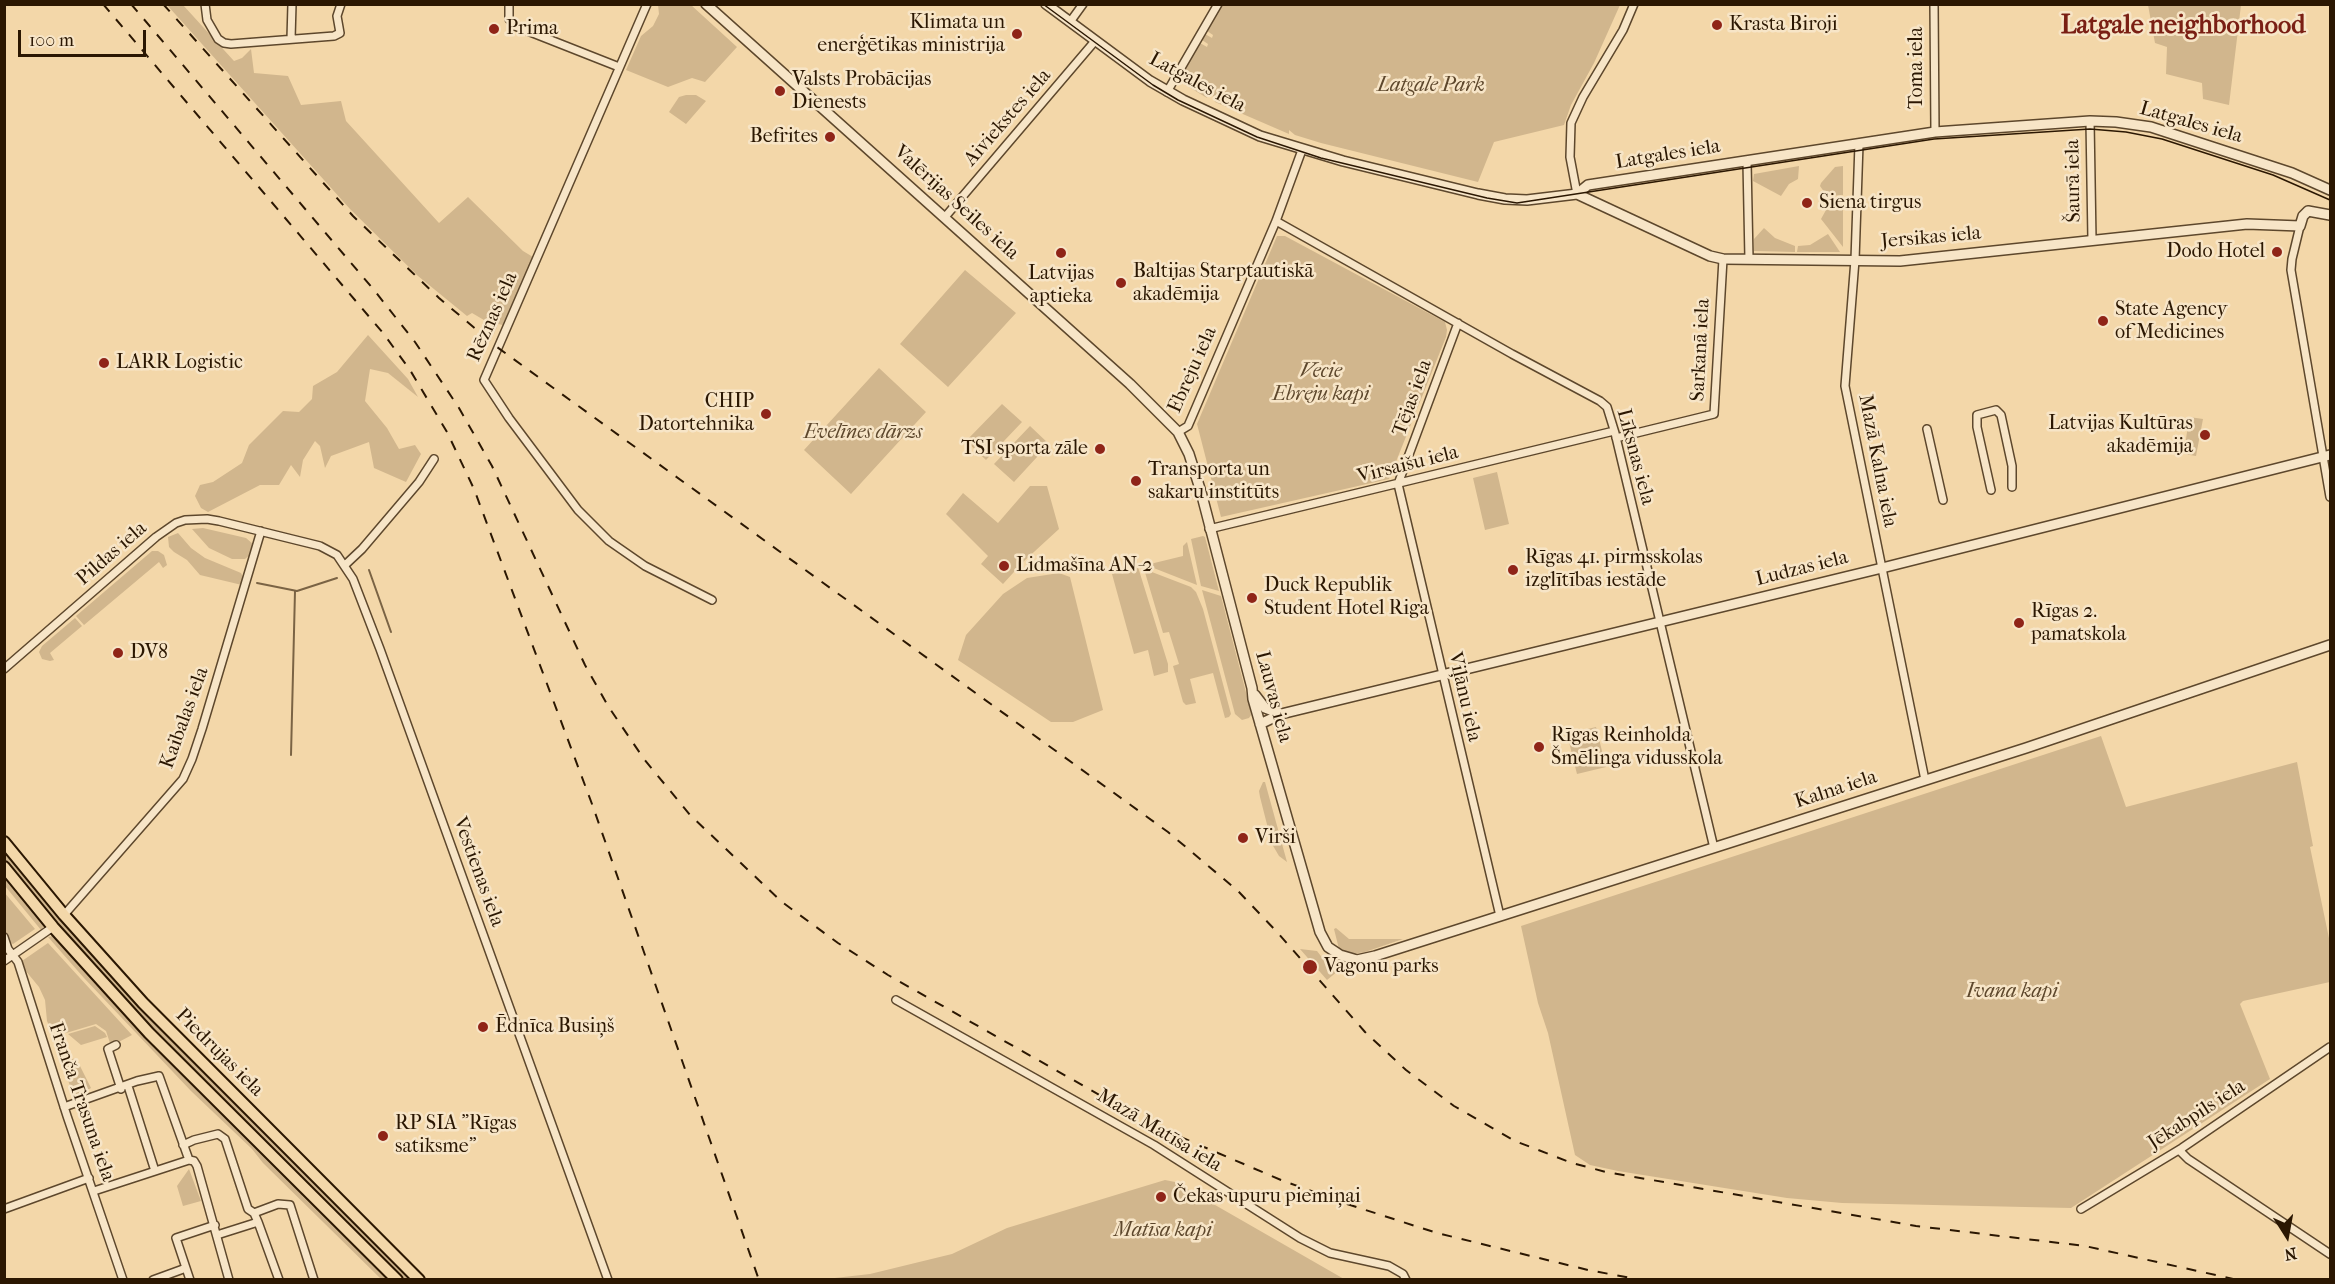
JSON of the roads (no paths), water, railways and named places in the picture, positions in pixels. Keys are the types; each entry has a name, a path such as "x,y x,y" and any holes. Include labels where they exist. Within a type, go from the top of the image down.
{"main road":[{"name":"Piedrujas iela","path":"4,842 64,915 143,1004 419,1280"},
{"name":"Piedrujas iela","path":"4,867 53,927 149,1033 397,1280"}],"street":[{"path":"205,4 211,29 224,43 330,37 340,33 337,16 341,4"},
{"path":"291,39 292,4"},
{"path":"509,4 509,19 515,27 619,67"},
{"name":"Rēznas iela","path":"646,4 484,380 508,418 578,510 609,541 645,566 712,600"},
{"name":"Valērijas Seiles iela","path":"706,4 1130,384 1178,432"},
{"name":"Latgales iela","path":"1046,4 1167,92 1260,136 1302,150 1505,199 1527,200 1577,194 1588,186 1935,132 2090,122 2116,122 2151,127 2292,173 2331,190"},
{"path":"1070,22 1083,4"},
{"path":"1167,92 1218,4"},
{"path":"1577,194 1570,157 1571,123 1583,97 1623,30 1634,4"},
{"name":"Toma iela","path":"1934,4 1935,132"},
{"name":"Aiviekstes iela","path":"945,217 1095,41"},
{"name":"Šaurā iela","path":"2090,122 2092,240"},
{"name":"Mazā Kalna iela","path":"1859,144 1855,260 1845,386 1925,780"},
{"name":"Ebreju iela","path":"1178,432 1188,426 1276,221 1302,150"},
{"path":"1747,162 1749,259"},
{"name":"Jersikas iela","path":"1577,194 1710,256 1723,259 1900,261 2247,224 2300,226"},
{"path":"2331,215 2308,211 2303,216 2291,270 2327,456 2331,497"},
{"name":"Līksnas iela","path":"1276,221 1600,401 1607,407 1714,848"},
{"name":"Sarkanā iela","path":"1615,435 1714,414 1723,259"},
{"name":"Tējas iela","path":"1398,484 1458,323"},
{"path":"1991,490 1977,427 1977,415 1996,410 2001,415 2012,466 2012,487"},
{"path":"1927,429 1943,500"},
{"name":"Lauvas iela","path":"1178,432 1194,468 1260,724 1320,932 1328,946 1340,955 1349,958"},
{"name":"Virsaišu iela","path":"1209,529 1615,435"},
{"name":"Ludzas iela","path":"1260,724 1281,714 1881,568 2327,456"},
{"path":"261,531 320,546 337,555 345,564 362,549 419,482 434,459"},
{"name":"Viļānu iela","path":"1398,484 1500,916"},
{"name":"Pildas iela","path":"4,669 156,537 176,523 207,519 261,531"},
{"name":"Kaibalas iela","path":"64,915 183,779 202,729 261,531"},
{"name":"Vestienas iela","path":"345,564 380,649 608,1280"},
{"name":"Kalna iela","path":"1349,958 1358,960 1376,956 1925,780 2331,645"},
{"path":"1252,688 1257,701 1265,708 1281,714"},
{"path":"4,961 53,927"},
{"name":"Franča Trasuna iela","path":"4,937 18,962 123,1280"},
{"name":"Mazā Matīsa iela","path":"896,1000 1135,1134 1310,1243 1330,1253 1389,1266 1402,1274 1406,1280"},
{"path":"116,1045 108,1049 154,1171"},
{"name":"Jēkabpils iela","path":"2081,1209 2182,1148 2331,1047"},
{"path":"64,1107 124,1088 137,1081 159,1076 189,1160"},
{"path":"183,1145 218,1134 225,1139 248,1209 254,1212 279,1280"},
{"path":"2182,1148 2181,1152 2188,1159 2331,1254"},
{"path":"94,1191 189,1160 194,1161 229,1280"},
{"path":"4,1209 89,1178"},
{"path":"254,1212 278,1204 290,1204 314,1280"},
{"path":"217,1235 258,1222"},
{"path":"190,1280 176,1238 214,1226"},
{"path":"153,1280 186,1268"}],"waterway":[{"path":"369,570 391,632"},
{"path":"257,583 297,591 337,578"},
{"path":"291,755 295,591"}],"tram line":[{"path":"1043,4 1153,85 1178,100 1257,137 1321,158 1487,198 1517,203 1934,139 2090,129 2126,132 2162,139 2273,175 2330,200"}],"railway":[{"path":"103,4 383,333 410,370 447,432 474,489 592,804 759,1280"},
{"path":"131,4 374,290 415,342 459,408 492,466 585,665 608,706 644,759 690,815 782,902 838,943 888,975 1112,1102 1176,1135 1281,1180 1437,1233 1588,1270 1642,1280"},
{"path":"163,4 353,216 439,298 497,347 1168,832 1238,891 1365,1032 1406,1070 1454,1106 1515,1141 1572,1163 1606,1172 1916,1226 2085,1246 2238,1280"}],"place":[{"name":"Krasta Biroji","path":"1717,25"},
{"name":"Prima","path":"494,29"},
{"name":"Klimata un enerģētikas ministrija","path":"1017,34"},
{"name":"Valsts Probācijas Dienests","path":"780,91"},
{"name":"Befrites","path":"830,137"},
{"name":"Siena tirgus","path":"1807,203"},
{"name":"Dodo Hotel","path":"2277,252"},
{"name":"Latvijas aptieka","path":"1061,253"},
{"name":"Baltijas Starptautiskā akadēmija","path":"1121,283"},
{"name":"State Agency of Medicines","path":"2103,321"},
{"name":"LARR Logistic","path":"104,363"},
{"name":"CHIP Datortehnika","path":"766,414"},
{"name":"Latvijas Kultūras akadēmija","path":"2205,435"},
{"name":"TSI sporta zāle","path":"1100,449"},
{"name":"Transporta un sakaru institūts","path":"1136,481"},
{"name":"Lidmašīna AN-2","path":"1004,566"},
{"name":"Rīgas 41. pirmsskolas izglītības iestāde","path":"1513,570"},
{"name":"Duck Republik Student Hotel Riga","path":"1252,598"},
{"name":"Rīgas 2. pamatskola","path":"2019,623"},
{"name":"DV8","path":"118,653"},
{"name":"Rīgas Reinholda Šmēlinga vidusskola","path":"1539,747"},
{"name":"Virši","path":"1243,838"},
{"name":"Vagonu parks","path":"1310,967"},
{"name":"Ēdnīca Busiņš","path":"483,1027"},
{"name":"RP SIA \"Rīgas satiksme\"","path":"383,1136"},
{"name":"Čekas upuru piemiņai","path":"1161,1197"}],"district":[{"name":"Latgale neighborhood","path":"2183,27"}],"park label":[{"name":"Latgale Park","path":"1431,86"},
{"name":"Vecie Ebreju kapi","path":"1321,384"},
{"name":"Evelīnes dārzs","path":"863,433"},
{"name":"Ivana kapi","path":"2012,992"},
{"name":"Matīsa kapi","path":"1163,1231"}]}
